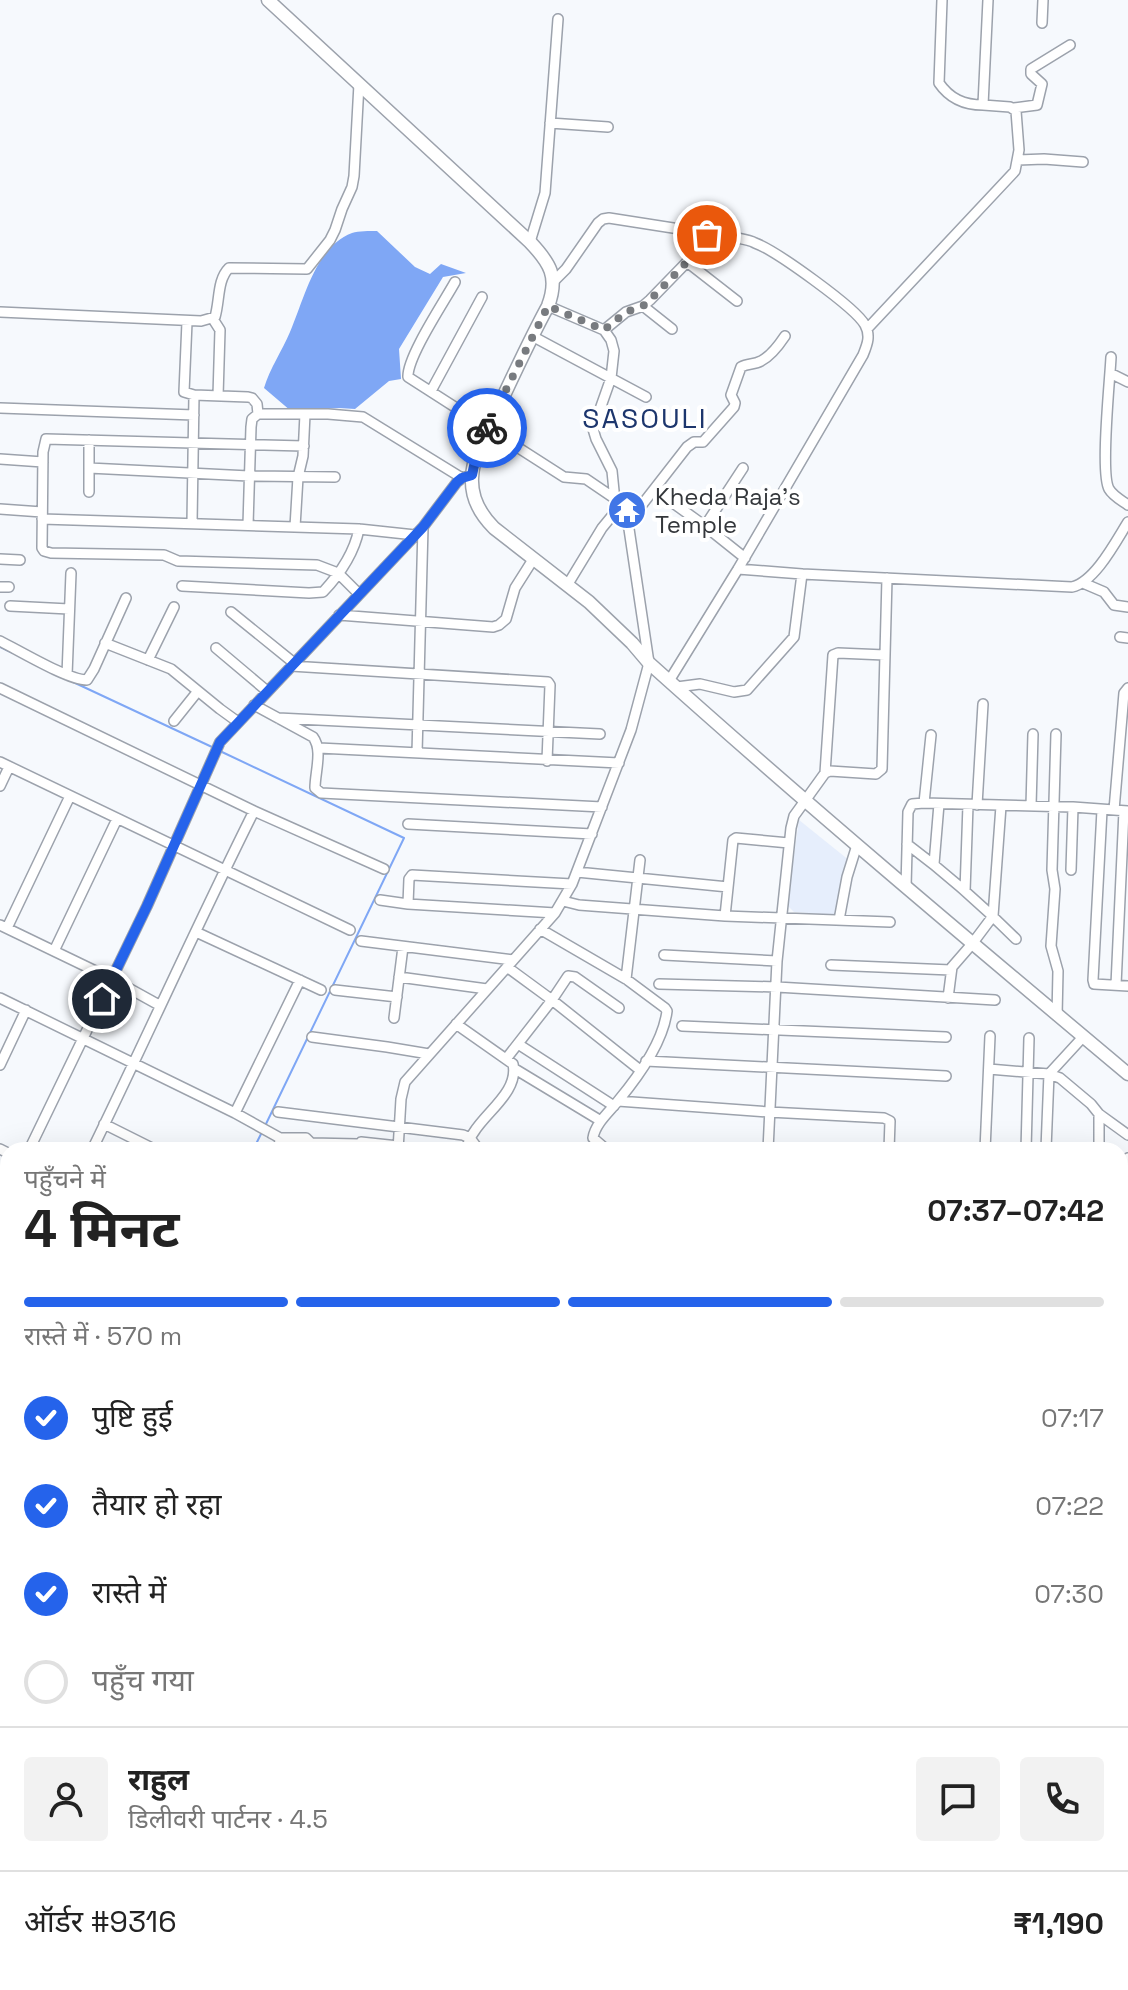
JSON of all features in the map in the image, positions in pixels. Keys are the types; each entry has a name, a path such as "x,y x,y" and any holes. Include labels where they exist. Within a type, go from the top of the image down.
{"main road":[{"path":"268,0 403,123 548,262 553,282 548,306 488,426 467,476 485,519 504,537 568,584 632,643 649,663 804,800 1128,1074"}],"street":[{"path":"942,0 939,83 944,91 963,103 1014,108 1037,105 1042,84 1031,74 1031,69 1070,45"},
{"path":"983,105 988,0"},
{"path":"1042,23 1043,0"},
{"path":"530,242 545,193 558,19"},
{"path":"0,312 197,322 213,319 217,314 226,270 235,267 307,269 330,240 354,182 359,84"},
{"path":"867,329 1011,178 1018,160 1017,114 1014,108"},
{"path":"550,123 608,127"},
{"path":"1018,160 1083,162"},
{"path":"553,282 603,219 609,218 758,243 827,291 861,320 867,329 868,343 863,355 673,684 700,684 734,692 747,690 794,637 802,574"},
{"path":"604,330 626,312 643,306 687,262 707,235"},
{"path":"687,262 737,301"},
{"path":"455,282 417,350 407,373 410,378 564,477 586,479 614,498"},
{"path":"431,391 482,297"},
{"path":"399,1142 402,1089 410,1076 555,913 572,884 631,730 649,663 631,535 627,524 616,511 612,471 593,429 611,378 613,346 604,330 548,306"},
{"path":"643,306 672,329"},
{"path":"213,319 220,330 218,396"},
{"path":"187,322 183,390 186,394 252,398 257,404 258,414"},
{"path":"532,336 646,397"},
{"path":"627,524 687,447 691,443 703,442 734,407 731,394 741,367 764,360 785,336"},
{"path":"1111,357 1107,483 1111,492 1128,505"},
{"path":"1110,373 1128,382"},
{"path":"192,523 194,395"},
{"path":"0,408 194,415"},
{"path":"33,1142 112,979 216,750 238,722 423,527 467,476 363,417 258,414 252,419 248,525"},
{"path":"295,527 305,414"},
{"path":"304,446 46,439 42,548 47,552 161,555 178,561 324,566 338,573 359,594"},
{"path":"89,440 89,492"},
{"path":"0,459 43,462"},
{"path":"89,468 335,477"},
{"path":"705,526 743,468"},
{"path":"655,490 745,558"},
{"path":"0,509 42,516 359,529 415,535"},
{"path":"568,584 616,511"},
{"path":"738,569 1064,588 1079,586 1089,579 1128,522"},
{"path":"417,753 423,527"},
{"path":"182,586 315,593 325,590 354,550 359,529"},
{"path":"339,615 493,627 506,619 515,588 534,558"},
{"path":"0,559 20,560"},
{"path":"67,675 71,573"},
{"path":"768,1142 777,961 794,816 825,773 868,774 880,773 882,769 887,578"},
{"path":"1083,583 1104,592 1114,605 1128,607"},
{"path":"1,644 67,675 80,680 89,679 126,598"},
{"path":"10,606 69,609"},
{"path":"148,660 174,607"},
{"path":"231,612 292,665 549,682 547,761"},
{"path":"105,643 171,669 238,722"},
{"path":"216,648 267,691"},
{"path":"825,773 833,655 885,655"},
{"path":"0,688 254,811 384,869"},
{"path":"1116,985 1124,693 1128,688"},
{"path":"174,721 198,691"},
{"path":"965,891 983,704"},
{"path":"254,705 317,742 315,785 321,793 602,807"},
{"path":"275,718 600,734"},
{"path":"1031,806 1033,734"},
{"path":"1056,734 1052,870 1055,889 1051,938 1058,971 1057,1016"},
{"path":"924,803 931,735"},
{"path":"319,748 619,763"},
{"path":"0,786 4,764 350,930"},
{"path":"70,796 3,927 159,1005"},
{"path":"906,887 909,807 912,804 1053,806 1122,811"},
{"path":"934,864 939,804"},
{"path":"948,998 951,970 993,916 1001,806"},
{"path":"1071,870 1073,807"},
{"path":"1102,810 1093,980 1094,984 1099,985 1128,986"},
{"path":"96,1142 254,811"},
{"path":"54,951 117,819"},
{"path":"408,824 592,834"},
{"path":"725,916 733,840 789,843"},
{"path":"907,844 965,891 1016,939"},
{"path":"839,920 857,845"},
{"path":"626,979 640,860"},
{"path":"577,872 728,887"},
{"path":"408,904 409,879 412,875 572,884"},
{"path":"380,900 555,913"},
{"path":"563,901 575,905 725,916 890,922"},
{"path":"540,929 626,979 667,1011 660,1034 643,1066 593,1134 596,1142"},
{"path":"196,932 321,990"},
{"path":"361,941 510,964 552,1000 643,1066 946,1076"},
{"path":"394,1018 403,947"},
{"path":"664,955 777,961"},
{"path":"831,965 951,970"},
{"path":"506,1059 566,978 572,975 619,1008"},
{"path":"399,977 487,989"},
{"path":"235,1113 300,980"},
{"path":"659,984 777,987 995,1000"},
{"path":"335,990 397,997"},
{"path":"0,998 280,1138 306,1138 308,1142"},
{"path":"0,1065 26,1010"},
{"path":"456,1024 513,1064 515,1069 601,1121"},
{"path":"682,1026 946,1037"},
{"path":"985,1142 990,1036"},
{"path":"312,1037 429,1054"},
{"path":"1046,1142 1049,1074 1083,1037"},
{"path":"1026,1142 1029,1038"},
{"path":"518,1044 616,1103 887,1119 891,1125 890,1142"},
{"path":"469,1142 475,1129 512,1083 515,1069"},
{"path":"989,1069 1049,1074 1060,1078 1099,1114 1128,1135"},
{"path":"278,1112 463,1135 473,1142"},
{"path":"1097,1142 1099,1114"},
{"path":"104,1124 140,1142"},
{"path":"280,1138 280,1142"}],"shaded area":[{"path":"799,820 850,861 837,915 794,912 787,905"}],"water":[{"path":"377,231 415,267 430,274 441,264 466,273 443,277 399,349 401,379 389,381 355,409 291,411 264,388 312,276 339,240 355,232"}],"waterway":[{"path":"0,647 13,653"},
{"path":"73,682 212,747"},
{"path":"222,752 404,838 265,1126"},
{"path":"257,1142 262,1132"}],"way so far":[{"path":"487,428 548,306 604,330 626,312 650,300 687,262 707,235"}],"place":[{"name":"Kheda Raja's Temple","path":"627,510"}],"district":[{"name":"SASOULI","path":"645,418"}],"route":[{"path":"102,999 220,742 423,527 457,482 472,475 487,428"}]}
